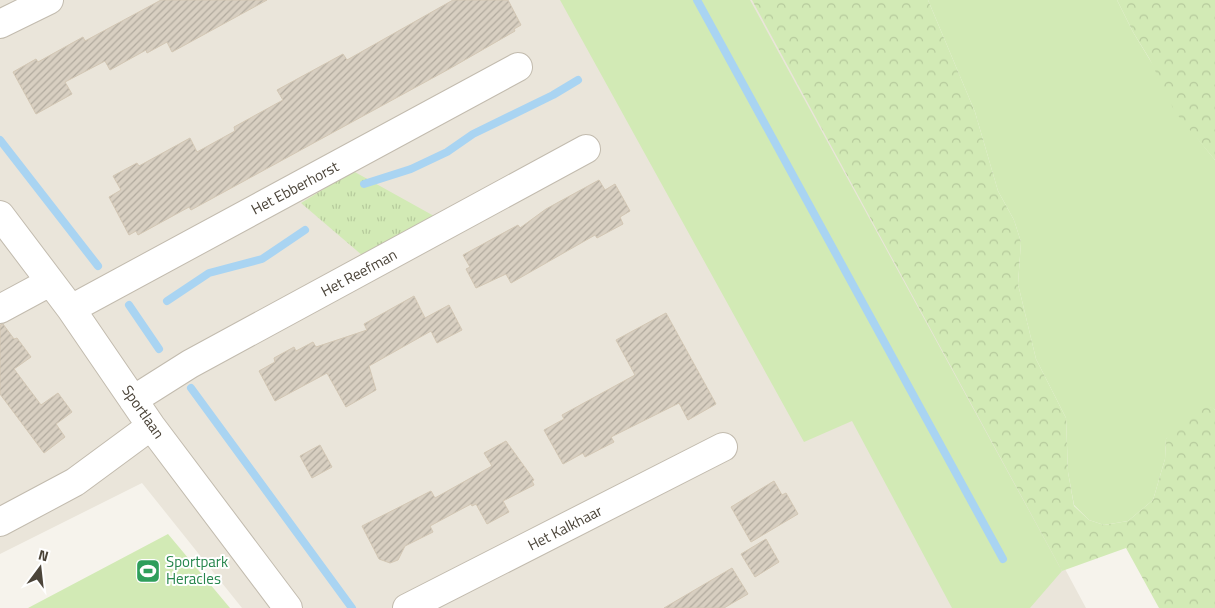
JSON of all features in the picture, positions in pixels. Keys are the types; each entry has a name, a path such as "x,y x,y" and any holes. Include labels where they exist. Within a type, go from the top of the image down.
{"street":[{"path":"0,24 49,0"},
{"name":"Het Ebberhorst","path":"71,309 518,66"},
{"name":"Het Reefman","path":"133,400 190,364 586,150"},
{"name":"Sportlaan","path":"0,215 71,309 151,426 288,608"},
{"path":"0,309 50,282"},
{"path":"0,522 75,482 151,426"},
{"name":"Het Kalkhaar","path":"407,608 722,447"}],"shaded area":[{"path":"0,0 759,0 1086,608 242,608 142,483 0,554"}],"green space":[{"path":"560,0 750,0 1062,571 1030,608 952,608 852,421 804,442"},
{"path":"752,0 928,0 975,112 998,191 1014,220 1021,242 1018,284 1036,359 1066,418 1068,472 1074,506 1089,520 1104,525 1128,521 1153,500 1165,459 1166,439 1180,420 1197,408 1212,407 1215,410 1215,608 1159,608 1126,548 1062,571"},
{"path":"928,0 1117,0 1133,32 1198,139 1215,160 1215,410 1211,407 1166,439 1165,459 1153,500 1128,521 1104,525 1089,520 1074,505 1068,472 1066,418 1036,359 1018,284 1021,242 1014,220 998,191 975,112"},
{"path":"1117,0 1215,0 1215,160 1175,112 1149,58"},
{"path":"353,171 434,216 363,256 301,203"},
{"name":"Sportpark Heracles","path":"168,534 230,608 28,608"}],"building":[{"path":"161,0 267,0 172,52 167,42 147,53 146,50 110,70 105,61 65,82 72,94 36,114 13,72 36,59 38,62 83,37 85,41"},
{"path":"453,0 508,0 521,25 514,29 515,31 449,69 191,210 189,207 138,235 136,231 129,235 109,197 121,190 113,176 137,163 139,166 190,138 197,152 235,131 234,127 283,100 277,90 343,54 347,60"},
{"path":"599,180 605,190 615,184 630,211 620,217 623,224 597,238 595,235 511,283 506,274 476,288 466,269 470,267 463,255 518,225 520,228 546,209"},
{"path":"414,296 425,318 449,305 462,330 437,343 431,331 369,366 376,390 346,407 327,373 275,401 259,371 275,362 274,358 294,347 296,351 313,342 316,347 367,330 364,324"},
{"path":"666,313 716,404 688,420 679,403 611,437 614,442 585,457 583,453 563,464 544,430 564,419 562,415 635,375 616,340"},
{"path":"3,324 14,339 17,338 31,357 14,369 41,405 58,393 72,412 56,424 65,437 44,453 0,394 0,325"},
{"path":"506,441 534,480 532,481 534,485 503,501 509,512 487,524 476,504 472,506 471,504 430,526 433,532 405,546 398,560 390,563 379,559 362,526 431,491 435,498 492,466 484,453"},
{"path":"320,445 332,467 312,478 300,456"},
{"path":"774,481 782,495 786,493 798,514 751,542 731,507"},
{"path":"766,539 779,562 755,577 741,554"},
{"path":"732,568 748,594 724,608 664,608"}],"waterway":[{"path":"697,0 1003,559"},
{"path":"364,184 411,169 447,152 473,134 553,95 578,80"},
{"path":"0,140 98,266"},
{"path":"167,301 209,273 262,259 305,230"},
{"path":"129,305 159,349"},
{"path":"191,388 352,608"}],"place":[{"name":"Sportpark Heracles","path":"148,571"}]}
